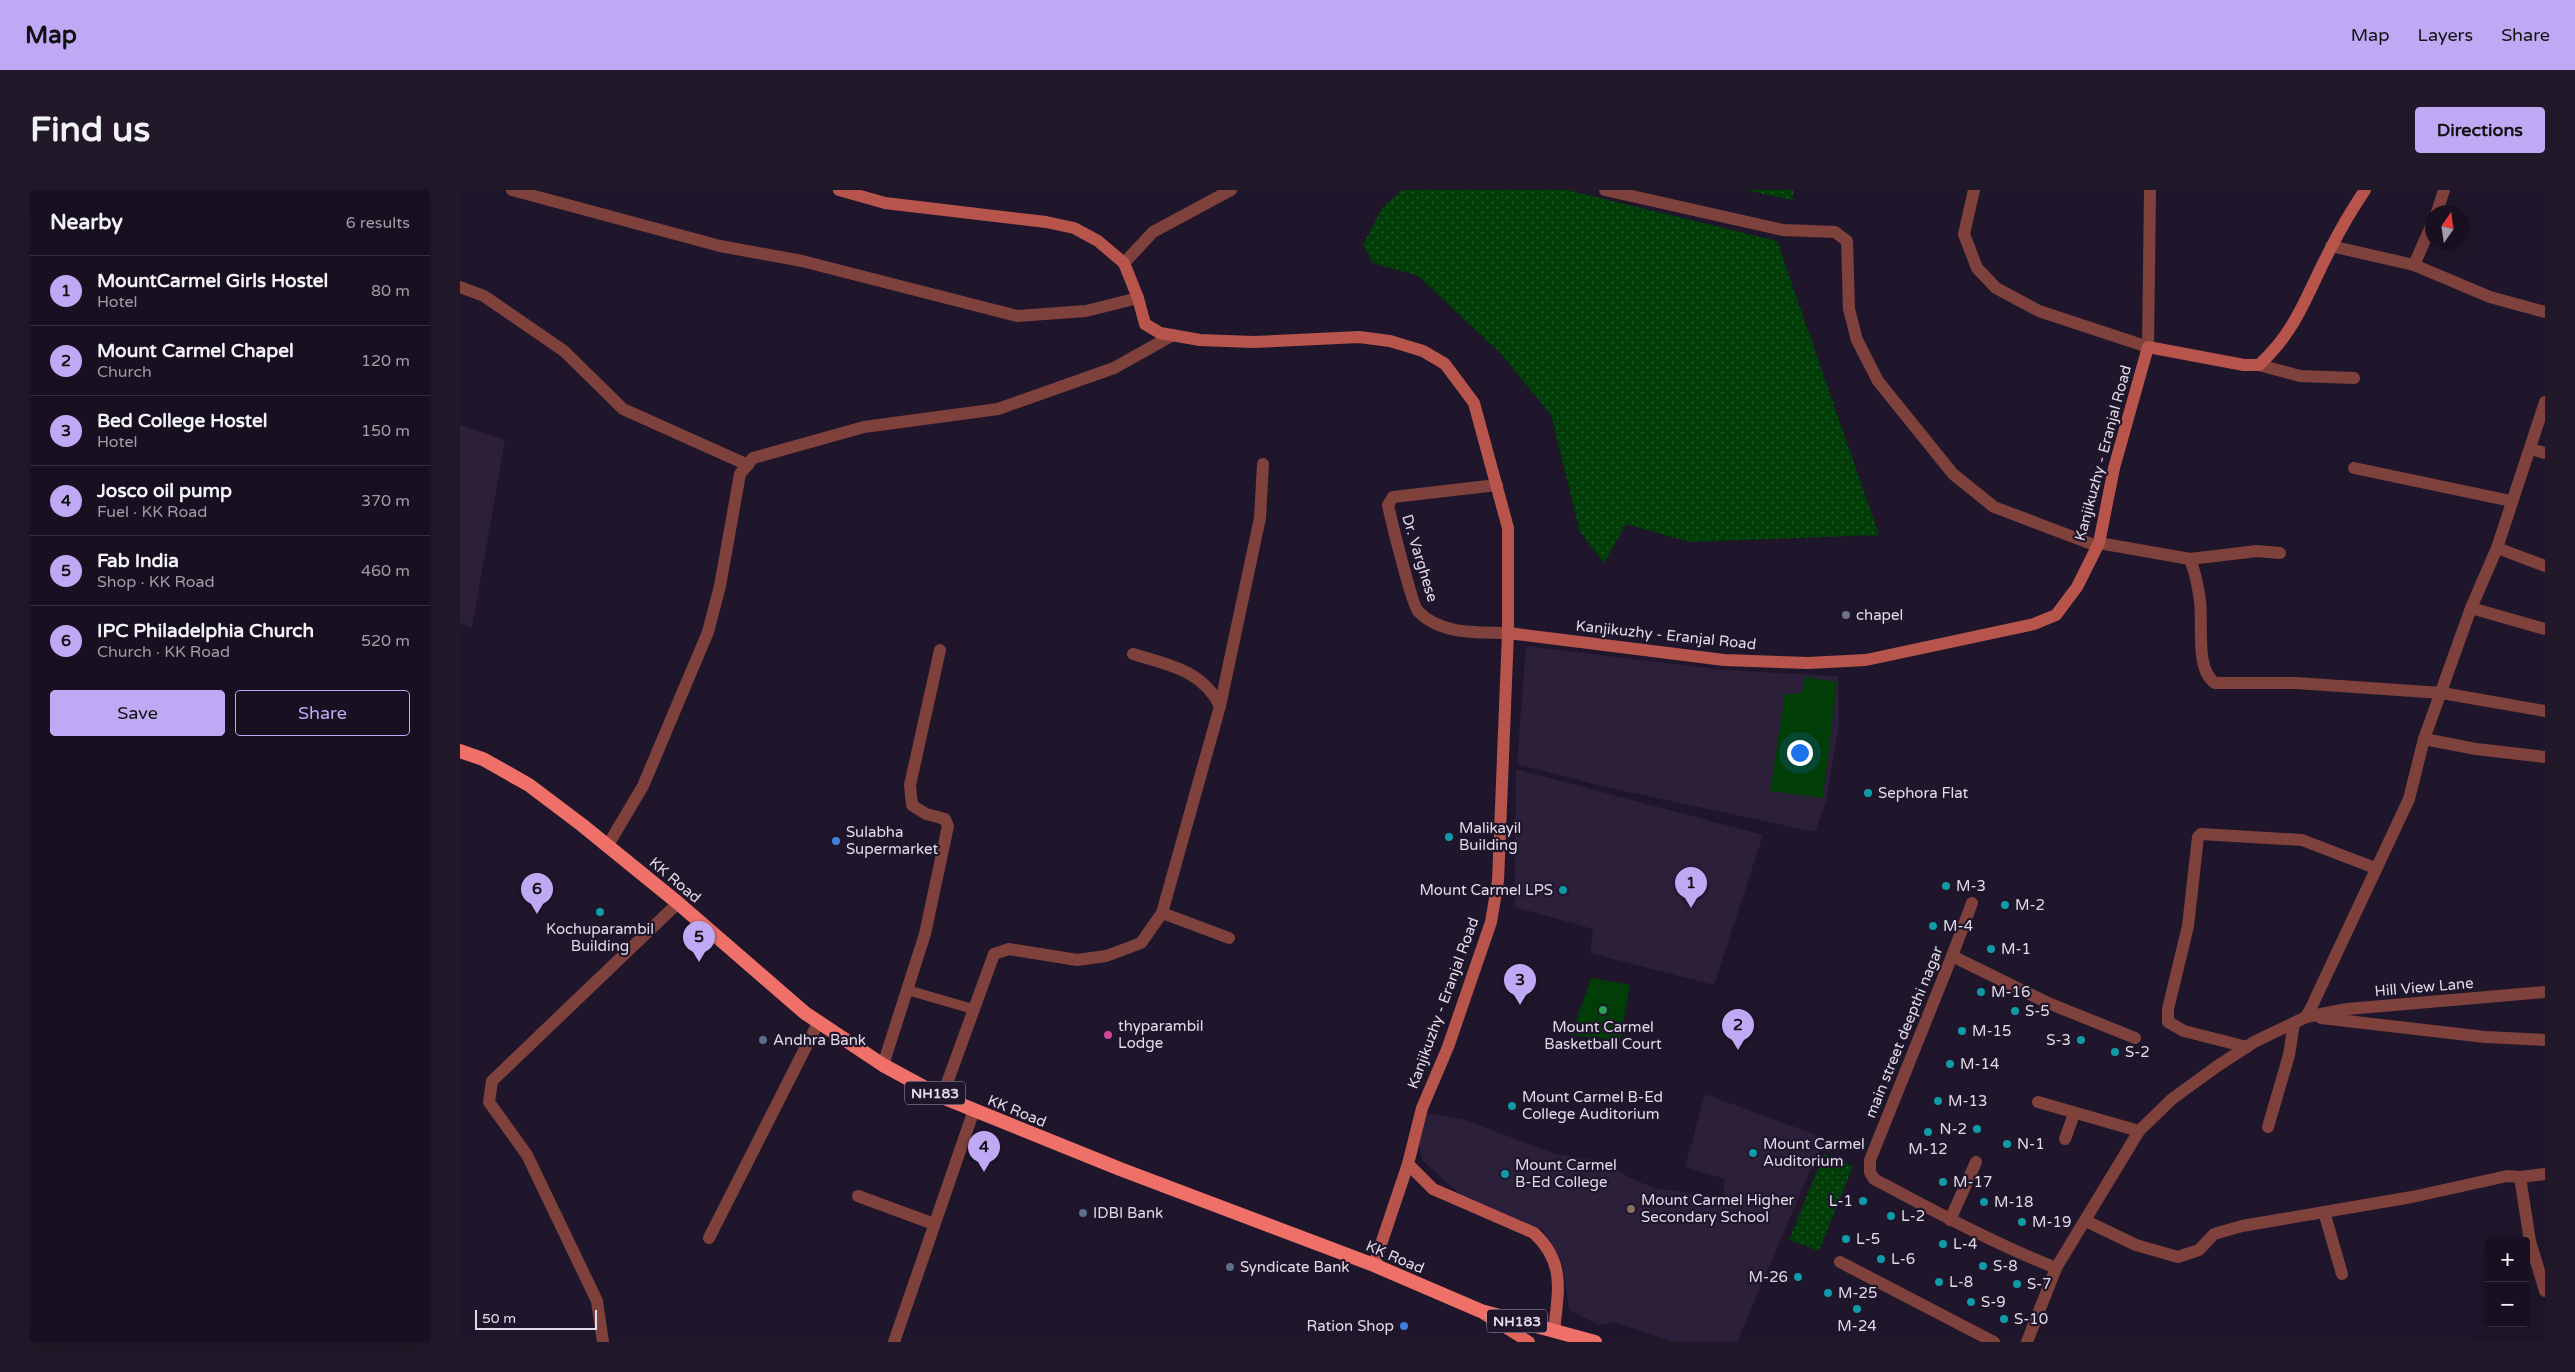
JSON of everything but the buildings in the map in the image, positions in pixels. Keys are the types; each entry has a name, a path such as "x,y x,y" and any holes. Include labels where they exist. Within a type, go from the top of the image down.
{"highway":[{"name":"KK Road","path":"460,751 483,759 529,785 608,845 818,1023 883,1065 942,1097 1120,1169 1374,1265 1481,1312 1554,1331"},
{"name":"NH183","path":"1554,1331 1595,1342"}],"main road":[{"path":"839,190 885,203 1046,222 1074,228 1098,241 1124,263 1138,298 1145,324 1160,333 1200,340 1254,342 1359,338 1390,341 1423,351 1444,364 1474,403 1508,528 1508,633"},
{"path":"2148,347 2244,365 2259,365 2272,353 2297,321 2331,246 2365,190"},
{"name":"Kanjikuzhy - Eranjal Road","path":"1374,1265 1408,1164 1422,1108 1448,1047 1491,922 1499,856 1508,633 1724,660 1808,663 1866,660 2034,624 2056,615 2077,587 2098,545 2114,468 2148,347"},
{"path":"1408,1164 1432,1189 1534,1233 1546,1244 1554,1258 1558,1276 1554,1331"},
{"path":"1481,1312 1529,1342"}],"street":[{"path":"512,190 720,246 802,262 1017,316 1086,311 1138,298"},
{"path":"1124,263 1153,232 1231,190"},
{"path":"1605,190 1783,230 1835,232 1848,241 1849,309 1857,340 1878,381 1953,474 1994,507 2098,545 2190,559 2257,551 2280,553"},
{"path":"1974,190 1964,234 1977,268 1996,288 2039,311 2148,347 2150,190"},
{"path":"2440,205 2444,190"},
{"path":"2414,265 2425,240"},
{"path":"2331,246 2414,265 2490,297 2545,312"},
{"path":"460,287 484,296 564,351 624,409 748,465"},
{"path":"608,845 643,786 708,632 720,586 740,474 753,458 864,427 998,409 1114,368 1174,335"},
{"path":"2259,365 2300,376 2354,378"},
{"path":"2545,402 2497,548 2471,608 2424,740 2409,799 2306,1017 2485,1036 2545,1040"},
{"path":"2530,449 2545,453"},
{"path":"942,1097 994,954 1009,949 1077,960 1106,956 1141,943 1162,913 1220,706 1260,518 1262,464"},
{"path":"2354,468 2511,501"},
{"name":"Dr. Varghese","path":"1497,485 1393,497 1388,505 1416,610 1431,621 1462,632 1508,633"},
{"path":"2497,548 2545,566"},
{"path":"2190,559 2195,573 2200,602 2203,663 2208,678 2215,683 2296,683 2442,693 2545,711"},
{"path":"2471,608 2545,629"},
{"path":"883,1065 925,934 948,826 945,819 926,814 912,805 910,785 940,650"},
{"path":"1134,654 1184,670 1212,690 1220,706"},
{"path":"2424,740 2476,749 2545,756"},
{"path":"2247,1047 2184,1031 2168,1022 2168,1009 2188,926 2198,836 2201,834 2302,840 2375,868"},
{"path":"603,1342 597,1301 527,1155 489,1102 492,1081 678,903"},
{"name":"main street deepthi nagar","path":"1972,903 1870,1160 1870,1172 1874,1179 1950,1220 2017,1252 2056,1268"},
{"path":"1162,913 1229,938"},
{"path":"1952,956 2048,1003 2135,1038"},
{"path":"907,990 973,1009"},
{"name":"Hill View Lane","path":"2027,1342 2056,1268 2139,1131 2172,1100 2247,1047 2306,1017 2347,1009 2545,992"},
{"path":"709,1238 818,1023"},
{"path":"2268,1127 2289,1055 2294,1023"},
{"path":"2038,1102 2074,1114 2139,1131"},
{"path":"894,1342 974,1110"},
{"path":"2065,1139 2074,1114"},
{"path":"1950,1220 1976,1162"},
{"path":"2086,1221 2136,1245 2178,1257 2199,1250 2214,1234 2242,1226 2412,1197 2507,1176 2520,1177 2545,1174"},
{"path":"2520,1177 2530,1241 2545,1291"},
{"path":"858,1196 934,1224"},
{"path":"2324,1212 2342,1274"},
{"path":"1840,1262 1994,1342"}],"shaded area":[{"path":"460,425 505,440 472,628 460,623"},
{"path":"1526,646 1722,670 1838,676 1839,725 1826,801 1815,832 1601,786 1517,764"},
{"path":"1516,769 1763,835 1714,985 1590,953 1593,929 1515,907"},
{"path":"1705,1094 1824,1138 1737,1342 1672,1342 1614,1322 1599,1325 1569,1310 1563,1265 1543,1230 1462,1196 1423,1161 1417,1139 1427,1113 1465,1120 1555,1154 1613,1163 1618,1170 1630,1178 1654,1188 1697,1194 1722,1202 1725,1179 1685,1167"}],"green space":[{"path":"1402,190 1567,190 1777,241 1879,535 1689,542 1626,524 1604,563 1580,532 1551,415 1502,355 1418,276 1373,263 1363,245 1382,208"},
{"path":"1745,190 1794,190 1792,200"},
{"path":"1805,677 1837,682 1823,798 1770,791 1785,694 1802,693"},
{"name":"Mount Carmel Basketball Court","path":"1591,978 1630,985 1620,1040 1571,1035"},
{"path":"1824,1154 1853,1166 1819,1251 1789,1240"}],"place":[{"name":"chapel","path":"1846,615"},
{"name":"Sephora Flat","path":"1868,793"},
{"name":"Malikayil Building","path":"1449,837"},
{"name":"Sulabha Supermarket","path":"836,841"},
{"name":"M-3","path":"1946,886"},
{"name":"Mount Carmel LPS","path":"1563,890"},
{"name":"M-2","path":"2005,905"},
{"name":"MountCarmel Girls Hostel","path":"1691,908"},
{"name":"Kochuparambil Building","path":"600,912"},
{"name":"IPC Philadelphia Church","path":"537,914"},
{"name":"M-4","path":"1933,926"},
{"name":"M-1","path":"1991,949"},
{"name":"Fab India","path":"699,962"},
{"name":"M-16","path":"1981,992"},
{"name":"Bed College Hostel","path":"1520,1005"},
{"name":"Mount Carmel Basketball Court","path":"1603,1010"},
{"name":"S-5","path":"2015,1011"},
{"name":"M-15","path":"1962,1031"},
{"name":"thyparambil Lodge","path":"1108,1035"},
{"name":"Andhra Bank","path":"763,1040"},
{"name":"S-3","path":"2081,1040"},
{"name":"Mount Carmel Chapel","path":"1738,1050"},
{"name":"S-2","path":"2115,1052"},
{"name":"M-14","path":"1950,1064"},
{"name":"M-13","path":"1938,1101"},
{"name":"Mount Carmel B-Ed College Auditorium","path":"1512,1106"},
{"name":"N-2","path":"1977,1129"},
{"name":"M-12","path":"1928,1132"},
{"name":"N-1","path":"2007,1144"},
{"name":"Mount Carmel Auditorium","path":"1753,1153"},
{"name":"Josco oil pump","path":"984,1172"},
{"name":"Mount Carmel B-Ed College","path":"1505,1174"},
{"name":"M-17","path":"1943,1182"},
{"name":"L-1","path":"1863,1201"},
{"name":"M-18","path":"1984,1202"},
{"name":"Mount Carmel Higher Secondary School","path":"1631,1209"},
{"name":"IDBI Bank","path":"1083,1213"},
{"name":"L-2","path":"1891,1216"},
{"name":"M-19","path":"2022,1222"},
{"name":"L-5","path":"1846,1239"},
{"name":"L-4","path":"1943,1244"},
{"name":"L-6","path":"1881,1259"},
{"name":"S-8","path":"1983,1266"},
{"name":"Syndicate Bank","path":"1230,1267"},
{"name":"M-26","path":"1798,1277"},
{"name":"L-8","path":"1939,1282"},
{"name":"S-7","path":"2017,1284"},
{"name":"M-25","path":"1828,1293"},
{"name":"S-9","path":"1971,1302"},
{"name":"M-24","path":"1857,1309"},
{"name":"S-10","path":"2004,1319"},
{"name":"Ration Shop","path":"1404,1326"}]}
